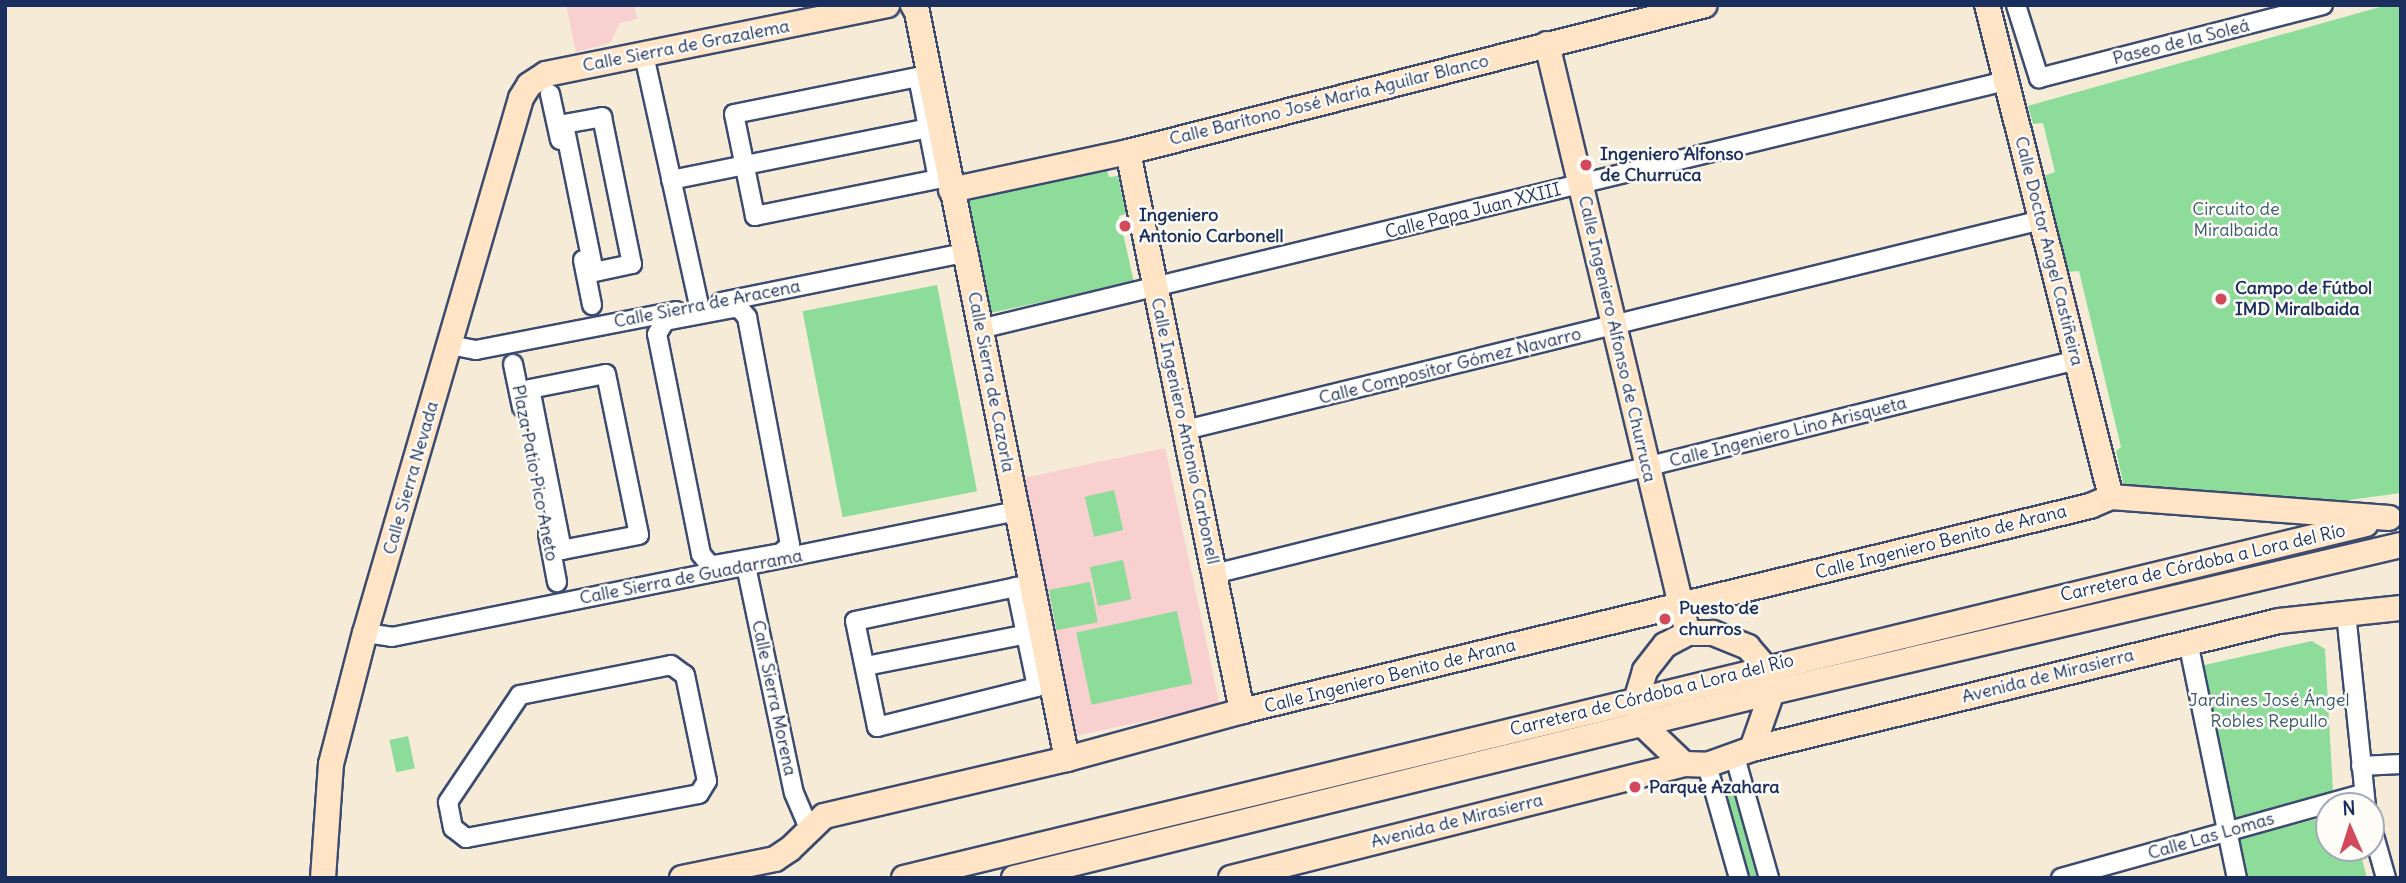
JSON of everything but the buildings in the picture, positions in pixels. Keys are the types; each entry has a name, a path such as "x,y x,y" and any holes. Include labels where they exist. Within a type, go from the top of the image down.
{"street":[{"name":"Calle Sierra de Grazalema","path":"540,90 546,74 887,5"},
{"name":"Calle Sierra de Cazorla","path":"913,5 917,12 934,127 951,190 1017,511 1033,632 1066,759"},
{"name":"Calle Barítono José María Aguilar Blanco","path":"951,190 1128,152 1705,5"},
{"name":"Calle Doctor Angel Castiñeira","path":"1987,5 2111,497"},
{"name":"Paseo de la Soleá","path":"2016,5 2039,78 2323,5"},
{"name":"Calle Ingeniero Alfonso de Churruca","path":"1547,44 1688,633"},
{"path":"644,55 699,306"},
{"path":"918,77 934,127 938,179 755,216 734,114 918,77"},
{"name":"Calle Papa Juan XXIII","path":"980,329 2006,81"},
{"path":"540,90 592,305"},
{"name":"Calle Sierra Nevada","path":"323,878 331,764 365,633 521,98 540,90"},
{"path":"602,117 632,264 594,272 564,124 602,117"},
{"path":"671,180 934,127"},
{"name":"Calle Ingeniero Antonio Carbonell","path":"1128,152 1242,711"},
{"name":"Calle Compositor Gómez Navarro","path":"1185,430 2041,220"},
{"name":"Calle Sierra de Aracena","path":"450,345 476,350 964,253"},
{"path":"753,295 805,555"},
{"path":"734,308 745,313 790,537 790,544 781,553 715,565 709,564 701,554 657,334 665,321 734,308"},
{"path":"646,317 699,576"},
{"name":"Calle Ingeniero Lino Arisqueta","path":"1214,574 2077,360"},
{"name":"Plaza Patio Pico Aneto","path":"513,364 557,582"},
{"name":"Plaza Patio Pico Aneto","path":"606,374 639,535 562,550 530,389 606,374"},
{"path":"2111,497 2395,517"},
{"name":"Calle Ingeniero Benito de Arana","path":"682,878 775,859 790,849 824,816 1066,759 1242,711 2090,506 2111,497"},
{"name":"Calle Sierra de Guadarrama","path":"365,633 392,637 1017,511"},
{"name":"Carretera de Córdoba a Lora del Río","path":"904,878 1637,698 2395,517"},
{"name":"Carretera de Córdoba a Lora del Río","path":"1014,878 1772,692 2401,545"},
{"name":"Calle Sierra Morena","path":"746,566 794,793 809,828"},
{"path":"1016,587 1033,632 1037,687 877,727 855,621 1016,587"},
{"name":"Avenida de Mirasierra","path":"1231,878 2279,621 2401,608"},
{"path":"2346,613 2363,792"},
{"path":"871,665 1033,632"},
{"path":"1739,878 1695,764 1642,724 1637,698 1645,671 1665,645 1688,633 1713,633 1748,647 1766,667 1772,692 1744,753 1769,878"},
{"path":"2188,642 2237,878"},
{"path":"671,665 685,675 706,781 699,794 466,838 453,828 448,802 520,695 671,665"},
{"path":"2361,766 2401,764"},
{"name":"Calle Las Lomas","path":"2061,878 2227,832 2315,811"}],"shaded area":[{"path":"566,5 634,5 637,19 620,23 610,43 576,52"},
{"path":"1165,448 1220,705 1077,736 1022,478"}],"green space":[{"name":"Circuito de Miralbaida","path":"2387,5 2401,5 2401,493 2334,502 2124,486 2116,451 2121,447 2079,271 2068,272 2044,176 2055,172 2043,123 2033,124 2028,106"},
{"path":"1106,167 1109,177 1118,176 1126,214 1119,216 1134,282 990,313 965,198"},
{"path":"937,285 977,491 843,517 803,311"},
{"path":"1114,490 1123,530 1094,537 1085,497"},
{"path":"1123,560 1131,599 1098,606 1090,567"},
{"path":"1090,582 1098,622 1057,630 1049,590"},
{"path":"1177,611 1192,683 1092,705 1076,632"},
{"name":"Jardines José Ángel Robles Repullo","path":"2312,641 2325,649 2333,791 2315,792 2315,796 2231,819 2200,666"},
{"path":"408,736 415,768 396,772 389,740"},
{"path":"1727,787 1736,791 1761,878 1745,878 1721,794"},
{"path":"2315,820 2315,862 2363,862 2367,878 2246,878 2237,839"}],"place":[{"name":"Ingeniero Alfonso de Churruca","path":"1586,165"},
{"name":"Ingeniero Antonio Carbonell","path":"1125,226"},
{"name":"Campo de Fútbol IMD Miralbaida","path":"2221,299"},
{"name":"Puesto de churros","path":"1665,619"},
{"name":"Parque Azahara","path":"1635,787"}]}
